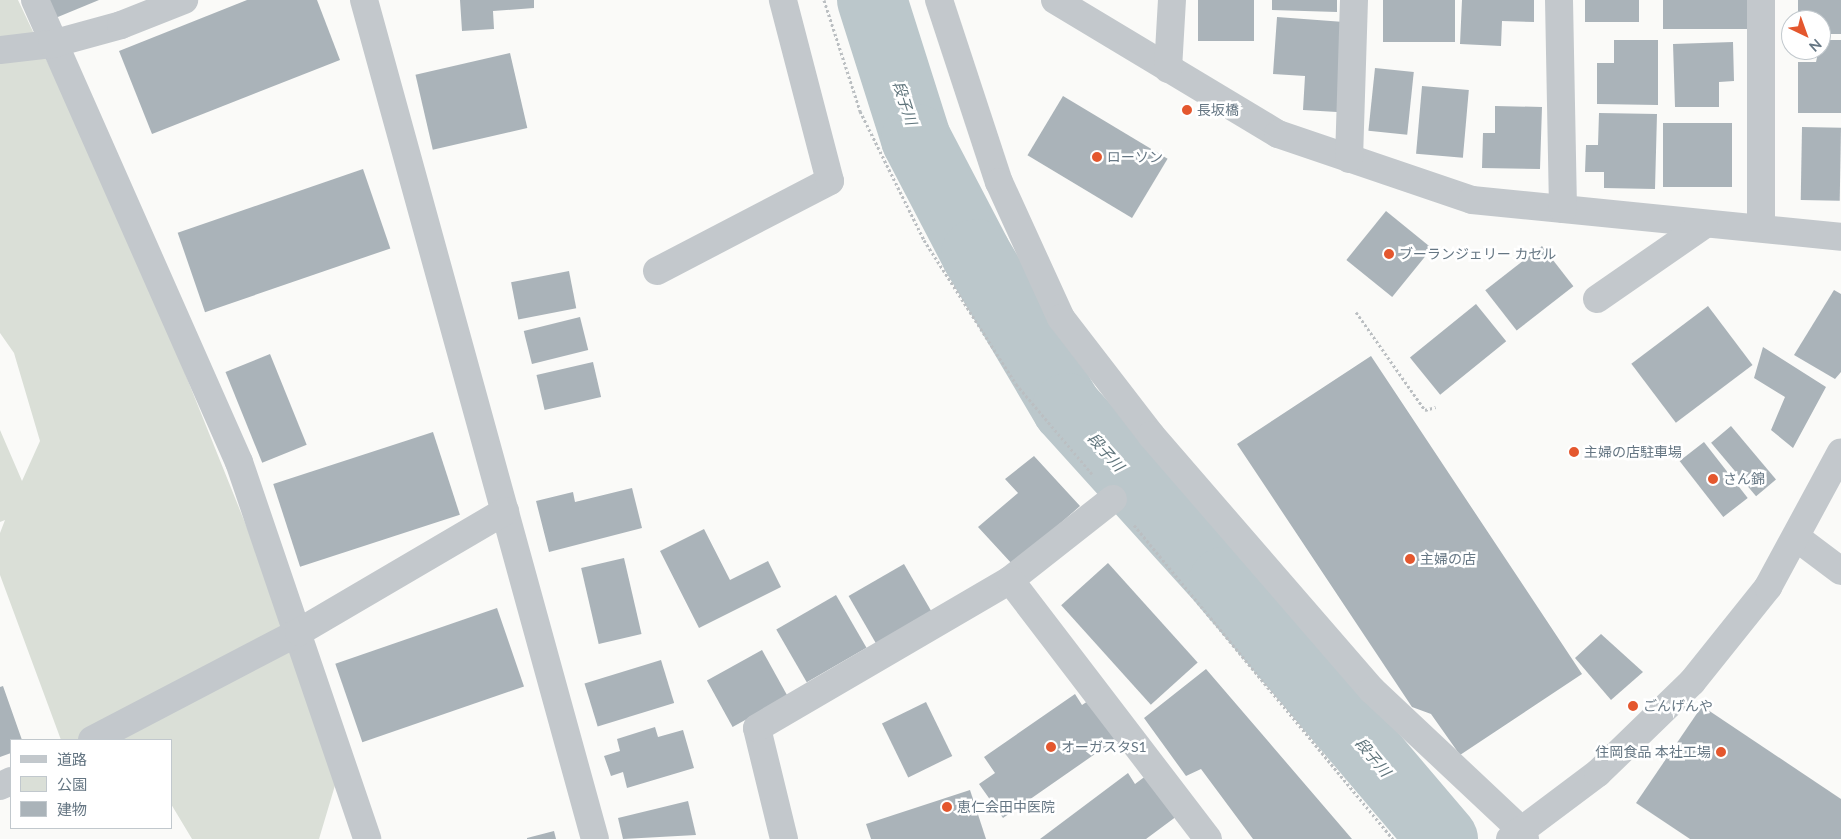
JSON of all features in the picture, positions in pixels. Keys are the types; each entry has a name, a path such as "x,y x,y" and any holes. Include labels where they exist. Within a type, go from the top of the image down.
{"street":[{"path":"35,0 52,44 238,462 299,632 367,839"},
{"path":"0,50 52,44 121,25 184,0"},
{"path":"364,0 595,839"},
{"path":"657,271 830,181 783,0"},
{"path":"939,0 999,182 1061,318 1151,435 1372,690 1519,836 1598,773 1692,682 1768,587 1797,538 1841,452"},
{"path":"1055,0 1168,70 1278,134 1472,200 1704,225 1761,228 1841,237"},
{"path":"1168,70 1172,0"},
{"path":"1349,159 1354,0"},
{"path":"1559,0 1563,209"},
{"path":"1760,0 1761,228"},
{"path":"1597,300 1704,225"},
{"path":"784,839 757,728 1010,580 1113,499"},
{"path":"94,739 299,632 505,511"},
{"path":"1797,538 1841,571"},
{"path":"1010,580 1208,839"}],"path":[{"path":"824,0 860,111 924,240 1016,384 1393,839"},
{"path":"1356,312 1426,410 1436,407"}],"green space":[{"path":"0,0 18,0 129,234 262,565 336,782 319,839 192,839 172,806 172,739 61,739 0,575 0,533 5,520 0,522 0,430 22,481 40,441 14,353 0,333"}],"building":[{"path":"45,0 99,0 53,19"},
{"path":"247,0 317,0 340,60 152,134 119,51"},
{"path":"460,0 534,0 534,8 493,11 494,29 462,31"},
{"path":"1198,0 1254,0 1254,41 1198,41"},
{"path":"1272,0 1337,0 1337,12 1272,10"},
{"path":"1383,0 1455,0 1455,42 1383,42"},
{"path":"1462,0 1534,0 1534,22 1502,21 1501,46 1460,44"},
{"path":"1585,0 1639,0 1639,22 1585,22"},
{"path":"1663,0 1751,0 1751,29 1663,29"},
{"path":"1798,0 1841,0 1841,34 1831,34 1831,10 1798,10"},
{"path":"1277,17 1344,22 1337,112 1303,110 1305,76 1273,74"},
{"path":"1614,40 1658,40 1658,105 1597,104 1597,63 1614,63"},
{"path":"1831,40 1841,40 1841,113 1798,113 1798,62 1816,62 1816,60 1831,60"},
{"path":"1733,42 1734,81 1719,82 1719,107 1675,107 1673,44"},
{"path":"510,53 527,128 433,150 415,75"},
{"path":"1375,68 1414,72 1407,135 1368,131"},
{"path":"1422,86 1469,90 1463,158 1416,154"},
{"name":"ローソン","path":"1063,96 1168,159 1132,218 1027,155"},
{"path":"1495,106 1542,107 1540,169 1482,168 1483,133 1495,133"},
{"path":"1599,113 1657,114 1655,189 1604,188 1604,172 1585,172 1586,145 1598,145"},
{"path":"1663,123 1732,123 1732,187 1663,187"},
{"path":"1802,127 1841,128 1840,201 1801,200"},
{"path":"363,169 390,248 205,312 178,233"},
{"name":"ブーランジェリー カセル","path":"1386,211 1432,248 1392,297 1346,260"},
{"path":"1542,246 1573,286 1517,331 1485,290"},
{"path":"569,271 576,308 518,320 511,282"},
{"path":"1834,290 1841,294 1841,372 1835,379 1794,355"},
{"path":"1476,304 1506,341 1440,395 1410,357"},
{"path":"1708,306 1753,365 1676,423 1631,364"},
{"path":"580,317 588,350 532,364 524,331"},
{"path":"1763,347 1826,387 1793,448 1771,430 1785,397 1754,378"},
{"path":"270,354 307,445 262,463 225,372"},
{"name":"主婦の店","path":"1371,356 1582,674 1460,755 1431,714 1412,707 1237,444"},
{"path":"593,362 601,397 545,410 536,375"},
{"path":"1731,426 1776,480 1756,496 1711,443"},
{"path":"433,432 460,515 300,567 273,484"},
{"name":"さん錦","path":"1704,442 1748,498 1723,517 1680,461"},
{"path":"1034,456 1080,506 1013,565 978,527 1018,493 1005,479"},
{"path":"632,488 642,528 549,552 536,501 573,492 575,502"},
{"path":"704,529 730,580 768,561 781,587 699,628 660,551"},
{"path":"624,558 642,634 599,644 581,568"},
{"path":"1108,563 1198,663 1151,705 1061,605"},
{"path":"904,564 934,615 878,647 849,596"},
{"path":"836,595 866,648 807,682 776,630"},
{"path":"497,608 524,686 362,742 335,664"},
{"path":"1601,634 1643,672 1611,700 1575,658"},
{"path":"762,650 788,696 733,727 707,681"},
{"path":"661,660 674,703 598,726 584,683"},
{"path":"1206,669 1352,839 1253,839 1201,769 1186,776 1144,718"},
{"path":"3,686 22,739 10,739 10,753 0,757 0,687"},
{"name":"オーガスタS1","path":"1075,694 1082,705 1091,699 1118,738 1003,818 979,784 995,773 984,757"},
{"path":"926,702 952,756 908,777 882,723"},
{"name":"住岡食品 本社工場","path":"1702,706 1841,799 1841,839 1690,839 1636,803"},
{"path":"655,727 658,737 683,730 694,768 627,788 623,772 611,776 604,756 620,751 617,739"},
{"name":"オーガスタS1","path":"1128,773 1135,784 1147,775 1177,816 1146,839 1040,839"},
{"name":"恵仁会田中医院","path":"970,790 986,839 871,839 866,824"},
{"path":"688,801 696,835 623,839 618,818"},
{"path":"554,831 556,839 527,839 527,838"}],"waterway":[{"name":"段子川","path":"872,0 916,139 976,254 1067,408 1224,582 1443,839"}],"place":[{"name":"長坂橋","path":"1187,110"},
{"name":"ローソン","path":"1097,157"},
{"name":"ブーランジェリー カセル","path":"1389,254"},
{"name":"主婦の店駐車場","path":"1574,452"},
{"name":"さん錦","path":"1713,479"},
{"name":"主婦の店","path":"1410,559"},
{"name":"ごんげんや","path":"1633,706"},
{"name":"オーガスタS1","path":"1051,747"},
{"name":"住岡食品 本社工場","path":"1721,752"},
{"name":"恵仁会田中医院","path":"947,807"}]}
